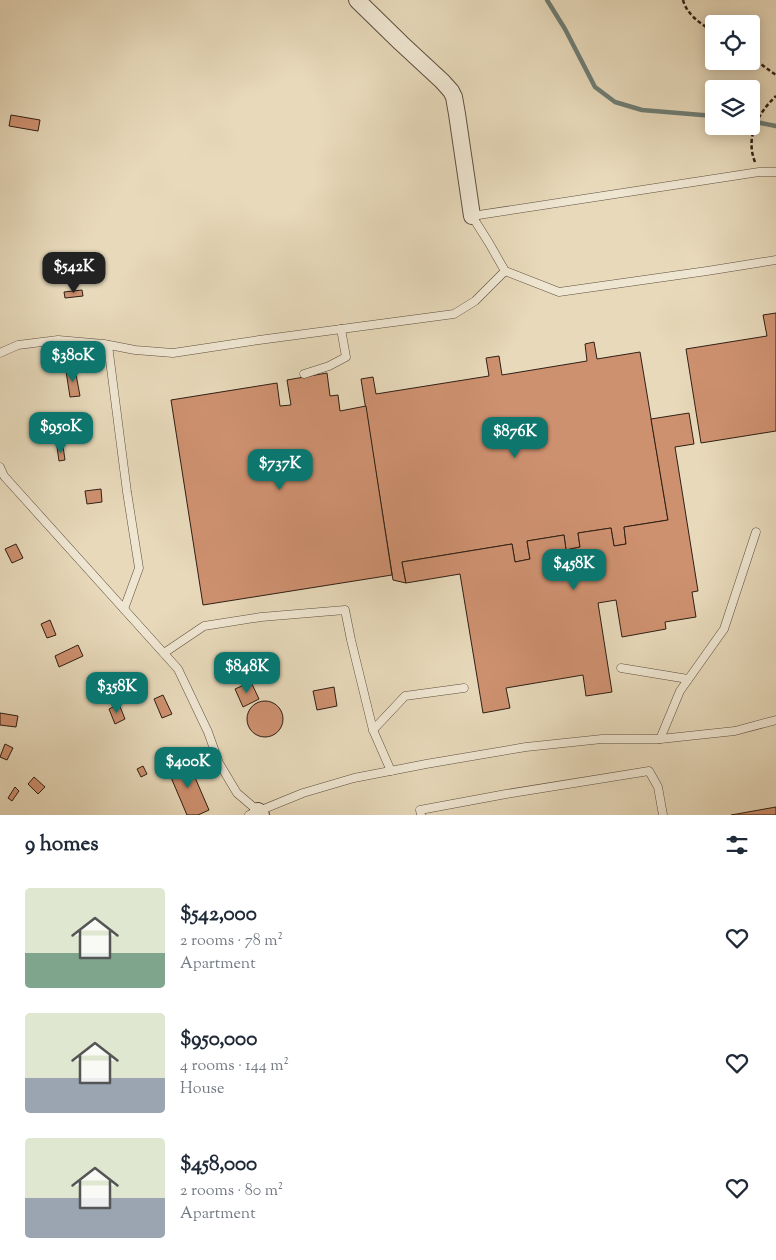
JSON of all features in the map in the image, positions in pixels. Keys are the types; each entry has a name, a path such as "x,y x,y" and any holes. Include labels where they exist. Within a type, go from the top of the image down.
{"street":[{"path":"357,0 451,90 457,114 472,216"}],"lane":[{"path":"776,172 759,172 472,216 505,271 558,292 776,260"},
{"path":"0,353 18,346 58,340 174,353 454,314 475,301 505,271"},
{"path":"304,374 329,366 346,357 341,329"},
{"path":"108,345 139,568 124,609"},
{"path":"0,467 4,476 178,669 193,697 219,763 237,793 256,814 304,793 354,778 391,771 526,747 602,739 660,738 735,731 776,720"},
{"path":"660,738 680,691 724,629 756,532"},
{"path":"164,653 204,626 261,617 345,610 373,730 391,771"},
{"path":"621,668 688,679"},
{"path":"373,730 405,696 464,688"},
{"path":"420,813 506,794 649,771 658,787 663,815"}],"path":[{"path":"683,0 684,5 696,20 705,26"},
{"path":"760,63 776,75"},
{"path":"759,172 753,156 753,133 757,120 776,96"}],"building":[{"path":"11,115 40,120 38,131 9,126"},
{"path":"78,266 84,266 85,280 79,280"},
{"path":"82,290 83,296 65,298 64,292"},
{"path":"776,313 776,431 701,443 686,349 767,336 763,315"},
{"path":"594,342 597,359 640,352 668,520 624,527 626,544 614,546 611,528 578,533 580,547 566,550 564,535 527,541 530,559 515,562 512,544 402,562 406,583 393,580 361,379 373,377 376,394 489,376 486,358 499,356 502,375 587,361 585,344"},
{"path":"75,369 80,396 70,397 66,371"},
{"path":"327,373 330,396 338,395 340,411 366,406 392,575 203,605 171,400 277,383 280,406 291,405 287,380"},
{"path":"689,413 694,444 675,447 698,591 692,592 696,617 665,622 666,629 622,637 616,600 598,603 612,692 586,696 583,675 506,688 510,708 483,713 460,574 406,583 402,562 512,544 515,562 530,559 527,541 564,535 566,550 580,547 578,533 611,528 614,546 626,544 624,527 668,520 651,419"},
{"path":"63,446 65,460 59,461 57,447"},
{"path":"101,489 102,502 87,504 85,491"},
{"path":"16,544 23,558 12,563 5,549"},
{"path":"50,620 56,635 47,638 41,624"},
{"path":"78,645 83,656 59,667 55,656"},
{"path":"251,682 259,699 243,707 235,689"},
{"path":"334,687 337,706 317,710 313,691"},
{"path":"163,695 172,714 162,718 154,699"},
{"path":"265,701 272,702 278,706 282,712 282,726 278,732 272,736 265,737 258,736 252,732 248,726 247,719 248,712 252,706 258,702"},
{"path":"119,704 125,719 115,724 109,709"},
{"path":"0,713 18,716 16,727 0,725"},
{"path":"5,744 13,748 7,760 0,757"},
{"path":"187,759 209,810 198,815 187,815 167,768"},
{"path":"143,766 147,774 141,777 137,769"},
{"path":"34,777 45,787 38,794 28,784"},
{"path":"15,787 19,791 12,801 8,798"},
{"path":"776,807 776,815 731,815"}],"waterway":[{"path":"547,0 565,29 595,87 615,102 642,110 705,115"},
{"path":"760,123 776,126"}]}
